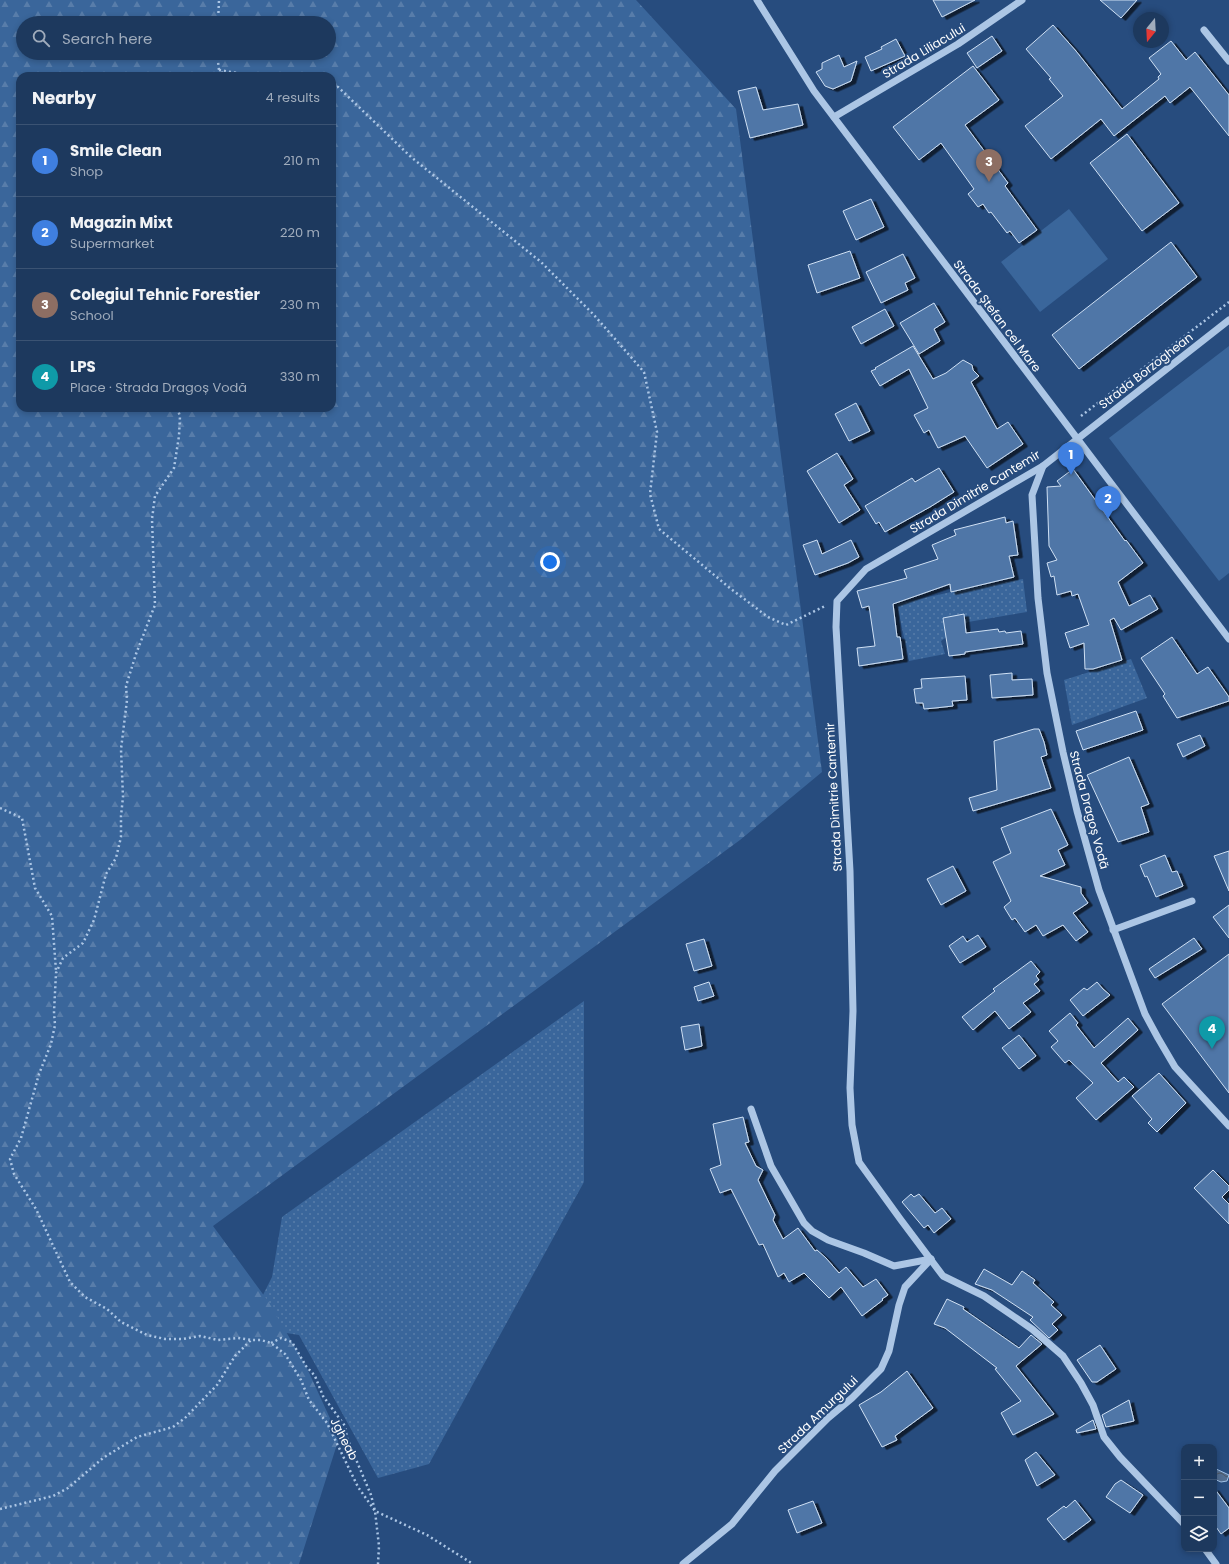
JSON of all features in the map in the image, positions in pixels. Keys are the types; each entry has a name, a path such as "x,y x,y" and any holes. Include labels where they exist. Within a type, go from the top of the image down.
{"street":[{"name":"Strada Ștefan cel Mare","path":"757,0 814,91 1076,439 1229,639"},
{"name":"Strada Liliacului","path":"834,117 958,44 1022,0"},
{"path":"1204,30 1229,61"},
{"name":"Strada Borzoghean","path":"1076,439 1229,320"},
{"name":"Strada Dimitrie Cantemir","path":"1076,439 1043,466 866,569 837,601 836,627 850,871 854,1011 850,1088 852,1125 859,1162 900,1220 943,1276 984,1296 1032,1328 1063,1356 1081,1383 1093,1405 1104,1437 1120,1457 1181,1521"},
{"name":"Strada Dragoș Vodă","path":"1043,466 1032,495 1038,598 1047,673 1063,752 1100,894 1145,1014 1158,1038 1176,1067 1229,1126"},
{"path":"1113,930 1192,901"},
{"path":"750,1109 771,1166 804,1222 812,1231 828,1240 894,1266 931,1259"},
{"name":"Strada Amurgului","path":"683,1564 732,1524 775,1471 828,1418 852,1398 881,1369 889,1351 905,1286 931,1259"},
{"path":"1207,1552 1216,1564"}],"path":[{"path":"218,16 219,0"},
{"path":"218,60 219,70 221,72"},
{"path":"219,70 231,72"},
{"path":"336,88 411,157 542,262 594,315 644,372 657,432 650,494 659,528 731,589 768,617 786,625 837,601"},
{"path":"1081,416 1229,302"},
{"path":"56,973 63,958 83,943 94,920 106,874 116,858 122,838 121,816 123,797 121,748 127,700 126,686 136,654 155,605 152,519 155,496 174,468 179,436 180,416 178,412"},
{"path":"0,808 22,818 35,888 52,916 56,973 54,1012 55,1025 51,1044 39,1074 21,1138 10,1159 14,1174 36,1209 70,1282 85,1297 107,1309 121,1322 148,1335 165,1339 183,1339 200,1336 218,1340 238,1338 261,1340 271,1343 281,1338 292,1342 306,1366 314,1376 323,1396 345,1426 347,1438 371,1495 375,1511 379,1546 378,1564"},
{"path":"0,1509 53,1496 68,1488 103,1458 137,1437 173,1426 185,1418 217,1385 235,1356 252,1340"},
{"name":"Jgheab","path":"271,1343 285,1354 301,1380 309,1400 327,1424 358,1487 375,1511"},
{"path":"375,1511 427,1535 474,1564"}],"green space":[{"path":"0,0 636,0 736,109 822,772 740,840 213,1226 268,1301 306,1366 339,1438 299,1564 0,1564"},
{"path":"1069,209 1108,259 1040,312 1001,262"},
{"path":"1229,346 1229,573 1219,581 1109,438"},
{"path":"1023,579 1027,612 968,622 941,641 945,654 909,661 897,604 960,590"},
{"path":"1131,659 1147,698 1072,725 1064,680"},
{"path":"584,1001 584,1182 429,1464 378,1478 299,1335 254,1328 252,1317 272,1277 282,1217"}],"water":[{"path":"1217,1469 1229,1475 1227,1481 1221,1482 1217,1480"}],"building":[{"path":"933,0 975,0 942,17"},
{"path":"1100,0 1137,0 1121,18"},
{"path":"1053,25 1076,51 1122,109 1159,79 1158,77 1161,74 1149,58 1162,48 1169,48 1169,43 1171,41 1186,60 1195,52 1229,95 1229,136 1190,87 1170,103 1165,96 1114,136 1101,119 1051,159 1025,126 1063,96 1049,79 1051,78 1026,49"},
{"path":"992,36 1002,51 977,68 967,53"},
{"path":"896,39 905,56 871,71 865,57 882,49 881,47"},
{"path":"839,55 844,67 857,61 851,81 833,89 825,86 816,72 822,69 822,63"},
{"path":"973,66 999,100 965,125 1008,183 1005,186 1037,230 1019,243 1010,231 1007,233 983,204 978,207 968,194 974,189 941,143 919,160 893,127"},
{"path":"756,87 763,110 798,104 803,125 750,138 738,91"},
{"path":"1127,134 1179,203 1142,231 1090,163"},
{"path":"871,199 884,227 856,240 843,211"},
{"path":"1171,242 1197,277 1079,369 1052,335"},
{"path":"850,251 860,278 817,293 808,265"},
{"path":"903,254 915,278 905,283 908,290 881,303 866,272"},
{"path":"934,303 945,322 934,329 940,341 919,354 900,323"},
{"path":"885,309 894,326 861,344 852,327"},
{"path":"913,346 933,379 946,373 963,360 972,365 973,370 979,376 971,382 997,429 1008,422 1023,444 987,468 965,436 938,448 929,430 924,433 914,415 928,408 909,369 880,386 871,371"},
{"path":"856,403 870,431 849,441 835,414"},
{"path":"837,453 853,479 844,485 860,510 839,523 807,471"},
{"path":"939,468 954,492 885,532 879,522 876,524 865,506 912,478 915,482"},
{"path":"1073,469 1125,541 1126,540 1143,563 1118,582 1129,606 1150,595 1158,609 1121,630 1114,618 1110,620 1122,660 1093,669 1085,669 1084,643 1070,648 1065,633 1089,625 1078,594 1072,596 1071,591 1057,595 1054,576 1051,577 1047,563 1057,560 1049,546 1047,487 1061,486 1057,481"},
{"path":"1005,517 1006,523 1013,521 1018,555 1009,556 1014,577 951,592 950,584 893,604 897,637 900,637 903,659 859,666 857,648 875,646 869,606 862,608 857,591 907,578 904,570 938,559 932,545 956,535 954,530"},
{"path":"817,540 822,554 851,540 859,557 848,563 815,575 803,545"},
{"path":"964,614 966,633 998,629 999,632 1005,631 1006,633 1021,631 1023,644 965,652 965,654 949,656 943,618"},
{"path":"1172,637 1197,674 1208,667 1229,697 1229,701 1177,718 1163,696 1165,694 1141,658"},
{"path":"1012,673 1012,680 1032,679 1033,695 992,698 990,675"},
{"path":"965,676 967,700 952,701 953,706 924,709 923,703 916,703 914,689 922,688 921,679"},
{"path":"1136,711 1143,730 1083,750 1076,731"},
{"path":"1034,729 1039,729 1044,742 1047,755 1041,757 1051,788 973,811 969,798 997,790 994,741"},
{"path":"1200,735 1205,746 1183,757 1177,744"},
{"path":"1129,757 1149,804 1141,807 1149,832 1118,842 1087,775"},
{"path":"1051,809 1068,845 1058,850 1065,865 1040,876 1081,887 1081,893 1088,903 1073,913 1088,932 1076,941 1063,925 1043,936 1036,925 1025,932 1015,918 1012,920 1004,907 1011,901 993,862 1011,853 1001,828"},
{"path":"1229,851 1229,891 1214,856"},
{"path":"1165,855 1172,872 1177,871 1183,886 1156,897 1147,876 1145,877 1140,865"},
{"path":"953,866 966,891 941,905 927,879"},
{"path":"1229,905 1229,938 1213,917"},
{"path":"978,935 986,947 960,963 949,946 963,936 967,942"},
{"path":"1194,938 1202,949 1155,978 1149,969"},
{"path":"704,939 712,966 694,971 686,944"},
{"path":"1229,954 1229,1093 1162,1004"},
{"path":"1031,961 1040,972 1036,976 1039,980 1034,984 1040,991 1023,1003 1031,1012 1009,1029 995,1011 973,1030 962,1017 995,991 993,989"},
{"path":"709,982 714,996 698,1001 694,987"},
{"path":"1097,982 1110,995 1083,1016 1070,1000 1084,988 1087,990"},
{"path":"1070,1013 1078,1023 1076,1025 1094,1048 1128,1018 1138,1030 1101,1063 1118,1082 1124,1077 1134,1087 1096,1120 1076,1098 1093,1083 1069,1060 1065,1063 1051,1047 1058,1041 1049,1031"},
{"path":"699,1024 702,1046 685,1050 681,1027"},
{"path":"1019,1035 1036,1056 1019,1069 1002,1048"},
{"path":"1159,1073 1186,1103 1157,1132 1148,1123 1152,1119 1132,1096"},
{"path":"743,1117 749,1142 745,1143 756,1166 763,1170 758,1180 775,1215 773,1220 783,1239 798,1228 815,1251 817,1250 826,1258 839,1273 846,1267 863,1287 876,1279 888,1295 862,1316 841,1287 829,1298 804,1273 789,1282 784,1273 778,1277 763,1244 759,1245 731,1189 720,1193 710,1169 721,1165 713,1124"},
{"path":"1213,1170 1229,1186 1229,1190 1222,1197 1229,1204 1229,1224 1194,1188"},
{"path":"911,1194 914,1197 919,1194 935,1213 942,1208 951,1219 934,1233 928,1225 924,1228 902,1202"},
{"path":"984,1269 1012,1285 1022,1271 1035,1280 1033,1283 1054,1302 1051,1305 1062,1315 1052,1324 1058,1330 1049,1338 1030,1320 1033,1317 992,1290 975,1284"},
{"path":"947,1299 964,1307 963,1309 1019,1348 1031,1335 1042,1344 1016,1366 1054,1414 1013,1435 1001,1413 1021,1401 995,1369 997,1368 945,1328 934,1324"},
{"path":"1100,1345 1116,1369 1097,1382 1092,1382 1077,1360"},
{"path":"907,1371 933,1408 895,1436 897,1440 882,1447 859,1405 881,1392"},
{"path":"1129,1400 1134,1421 1106,1427 1102,1415"},
{"path":"1093,1420 1096,1429 1077,1433 1076,1430"},
{"path":"1036,1452 1055,1475 1037,1486 1025,1460"},
{"path":"1121,1480 1143,1495 1130,1513 1106,1497 1115,1484"},
{"path":"1217,1492 1229,1508 1229,1528 1221,1534 1217,1528"},
{"path":"1075,1500 1091,1520 1064,1540 1047,1519 1064,1506 1066,1508"},
{"path":"813,1501 822,1523 797,1533 788,1510"}],"place":[{"name":"Colegiul Tehnic Forestier","path":"989,182"},
{"name":"Smile Clean","path":"1071,475"},
{"name":"Magazin Mixt","path":"1108,519"},
{"name":"LPS","path":"1212,1049"}]}
